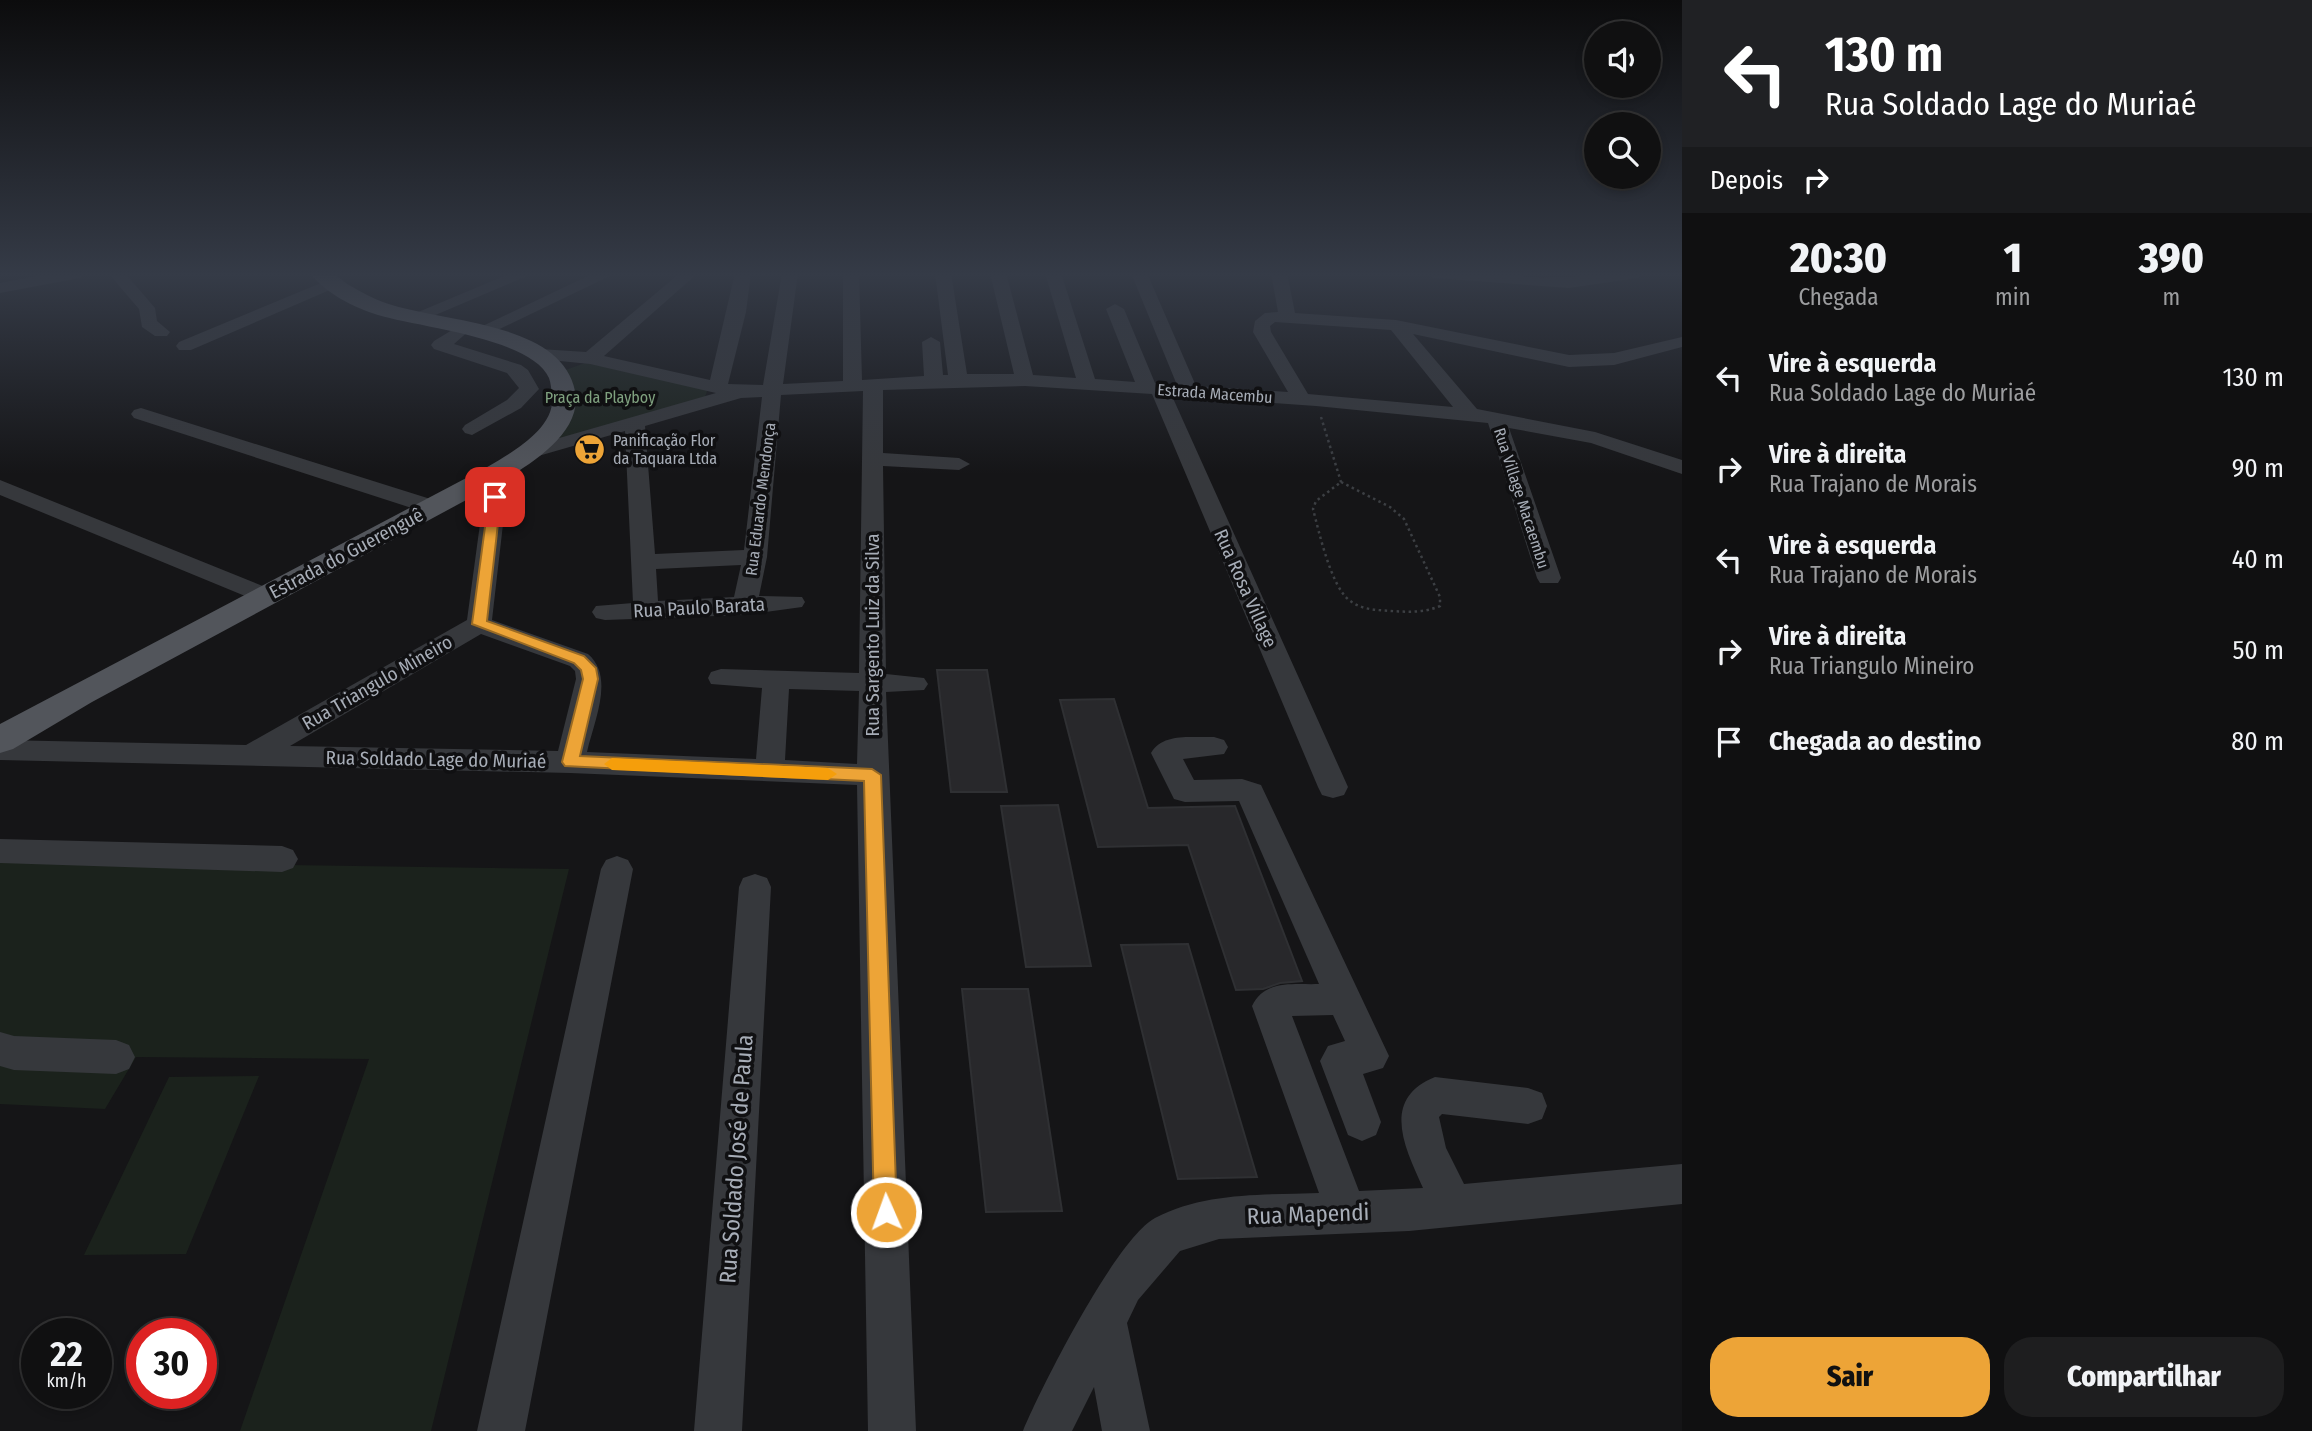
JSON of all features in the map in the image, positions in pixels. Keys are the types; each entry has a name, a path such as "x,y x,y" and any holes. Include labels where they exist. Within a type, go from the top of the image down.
{"main road":[{"name":"Estrada do Guerenguê","path":"0,740 80,694 498,472 527,453 552,427 565,402 565,393 558,372 540,354 509,340"}],"street":[{"path":"185,346 198,340"},
{"path":"450,340 440,345 514,369 522,374 529,389 514,404 472,429"},
{"path":"590,358 611,340"},
{"path":"718,387 730,340"},
{"name":"Rua Eduardo Mendonça","path":"744,607 755,557 780,340"},
{"name":"Rua Sargento Luiz da Silva","path":"858,340 872,459 872,775 892,1431"},
{"path":"952,340 958,380"},
{"path":"1015,340 1025,380"},
{"path":"1074,340 1087,384"},
{"name":"Rua Rosa Village","path":"1130,340 1333,787"},
{"path":"1167,340 1189,391"},
{"path":"1271,340 1309,399"},
{"path":"1408,340 1470,414"},
{"path":"1469,340 1569,360 1614,359 1682,342"},
{"path":"931,342 934,382"},
{"name":"Estrada Macembu","path":"540,354 590,358 740,393"},
{"name":"Estrada Macembu","path":"527,453 740,393 958,380 1025,380 1309,399 1470,414 1563,430 1672,455 1682,468"},
{"path":"141,414 432,507"},
{"name":"Rua Village Macaembu","path":"1496,418 1549,578"},
{"path":"635,421 646,610"},
{"path":"872,459 958,464"},
{"path":"498,472 479,624 579,660 588,668 590,679 570,762"},
{"path":"0,487 266,596"},
{"path":"645,562 755,557"},
{"name":"Rua Paulo Barata","path":"605,612 744,607 793,602"},
{"name":"Rua Triangulo Mineiro","path":"251,755 479,624"},
{"path":"722,678 914,684"},
{"path":"770,772 776,680"},
{"path":"1214,747 1170,749 1166,753 1185,791 1242,790 1250,793 1370,1056 1341,1058 1339,1061 1362,1122"},
{"name":"Rua Soldado Lage do Muriaé","path":"0,750 570,762 872,775"},
{"path":"0,851 282,859"},
{"path":"501,1431 617,869"},
{"name":"Rua Soldado José de Paula","path":"718,1431 755,887"},
{"path":"1344,999 1275,1002 1270,1006 1346,1212"},
{"path":"0,1049 14,1053 116,1057"},
{"path":"1453,1206 1427,1143 1420,1116 1425,1103 1435,1095 1528,1107"},
{"name":"Rua Mapendi","path":"1047,1431 1123,1285 1167,1234 1219,1217 1453,1206 1682,1184"},
{"path":"1105,1322 1126,1431"}],"path":[{"path":"1309,399 1341,482 1390,507 1404,520 1440,597 1440,606 1430,612 1415,613 1374,609 1359,606 1342,593 1313,509 1316,501 1341,482"}],"green space":[{"name":"Praça da Playboy","path":"585,363 709,386 705,397 539,447 548,439 560,372"},
{"path":"0,861 569,869 431,1431 240,1431 369,1059 136,1057 105,1109 0,1104"},
{"path":"259,1076 186,1254 84,1255 169,1077"}],"building":[{"path":"937,670 987,670 1007,792 951,792"},
{"path":"1114,699 1148,808 1235,806 1302,981 1280,983 1263,989 1236,990 1188,845 1098,847 1060,700"},
{"path":"1058,805 1091,966 1026,967 1001,806"},
{"path":"1188,944 1257,1177 1178,1179 1121,945"},
{"path":"962,989 1028,989 1062,1211 986,1212"}],"slow traffic":[{"path":"612,764 828,774"}],"place":[{"name":"Panificação Flor da Taquara Ltda","path":"590,449"}],"route":[{"path":"495,497 479,624 579,660 588,668 590,679 570,762 872,775 886,1212"}]}
